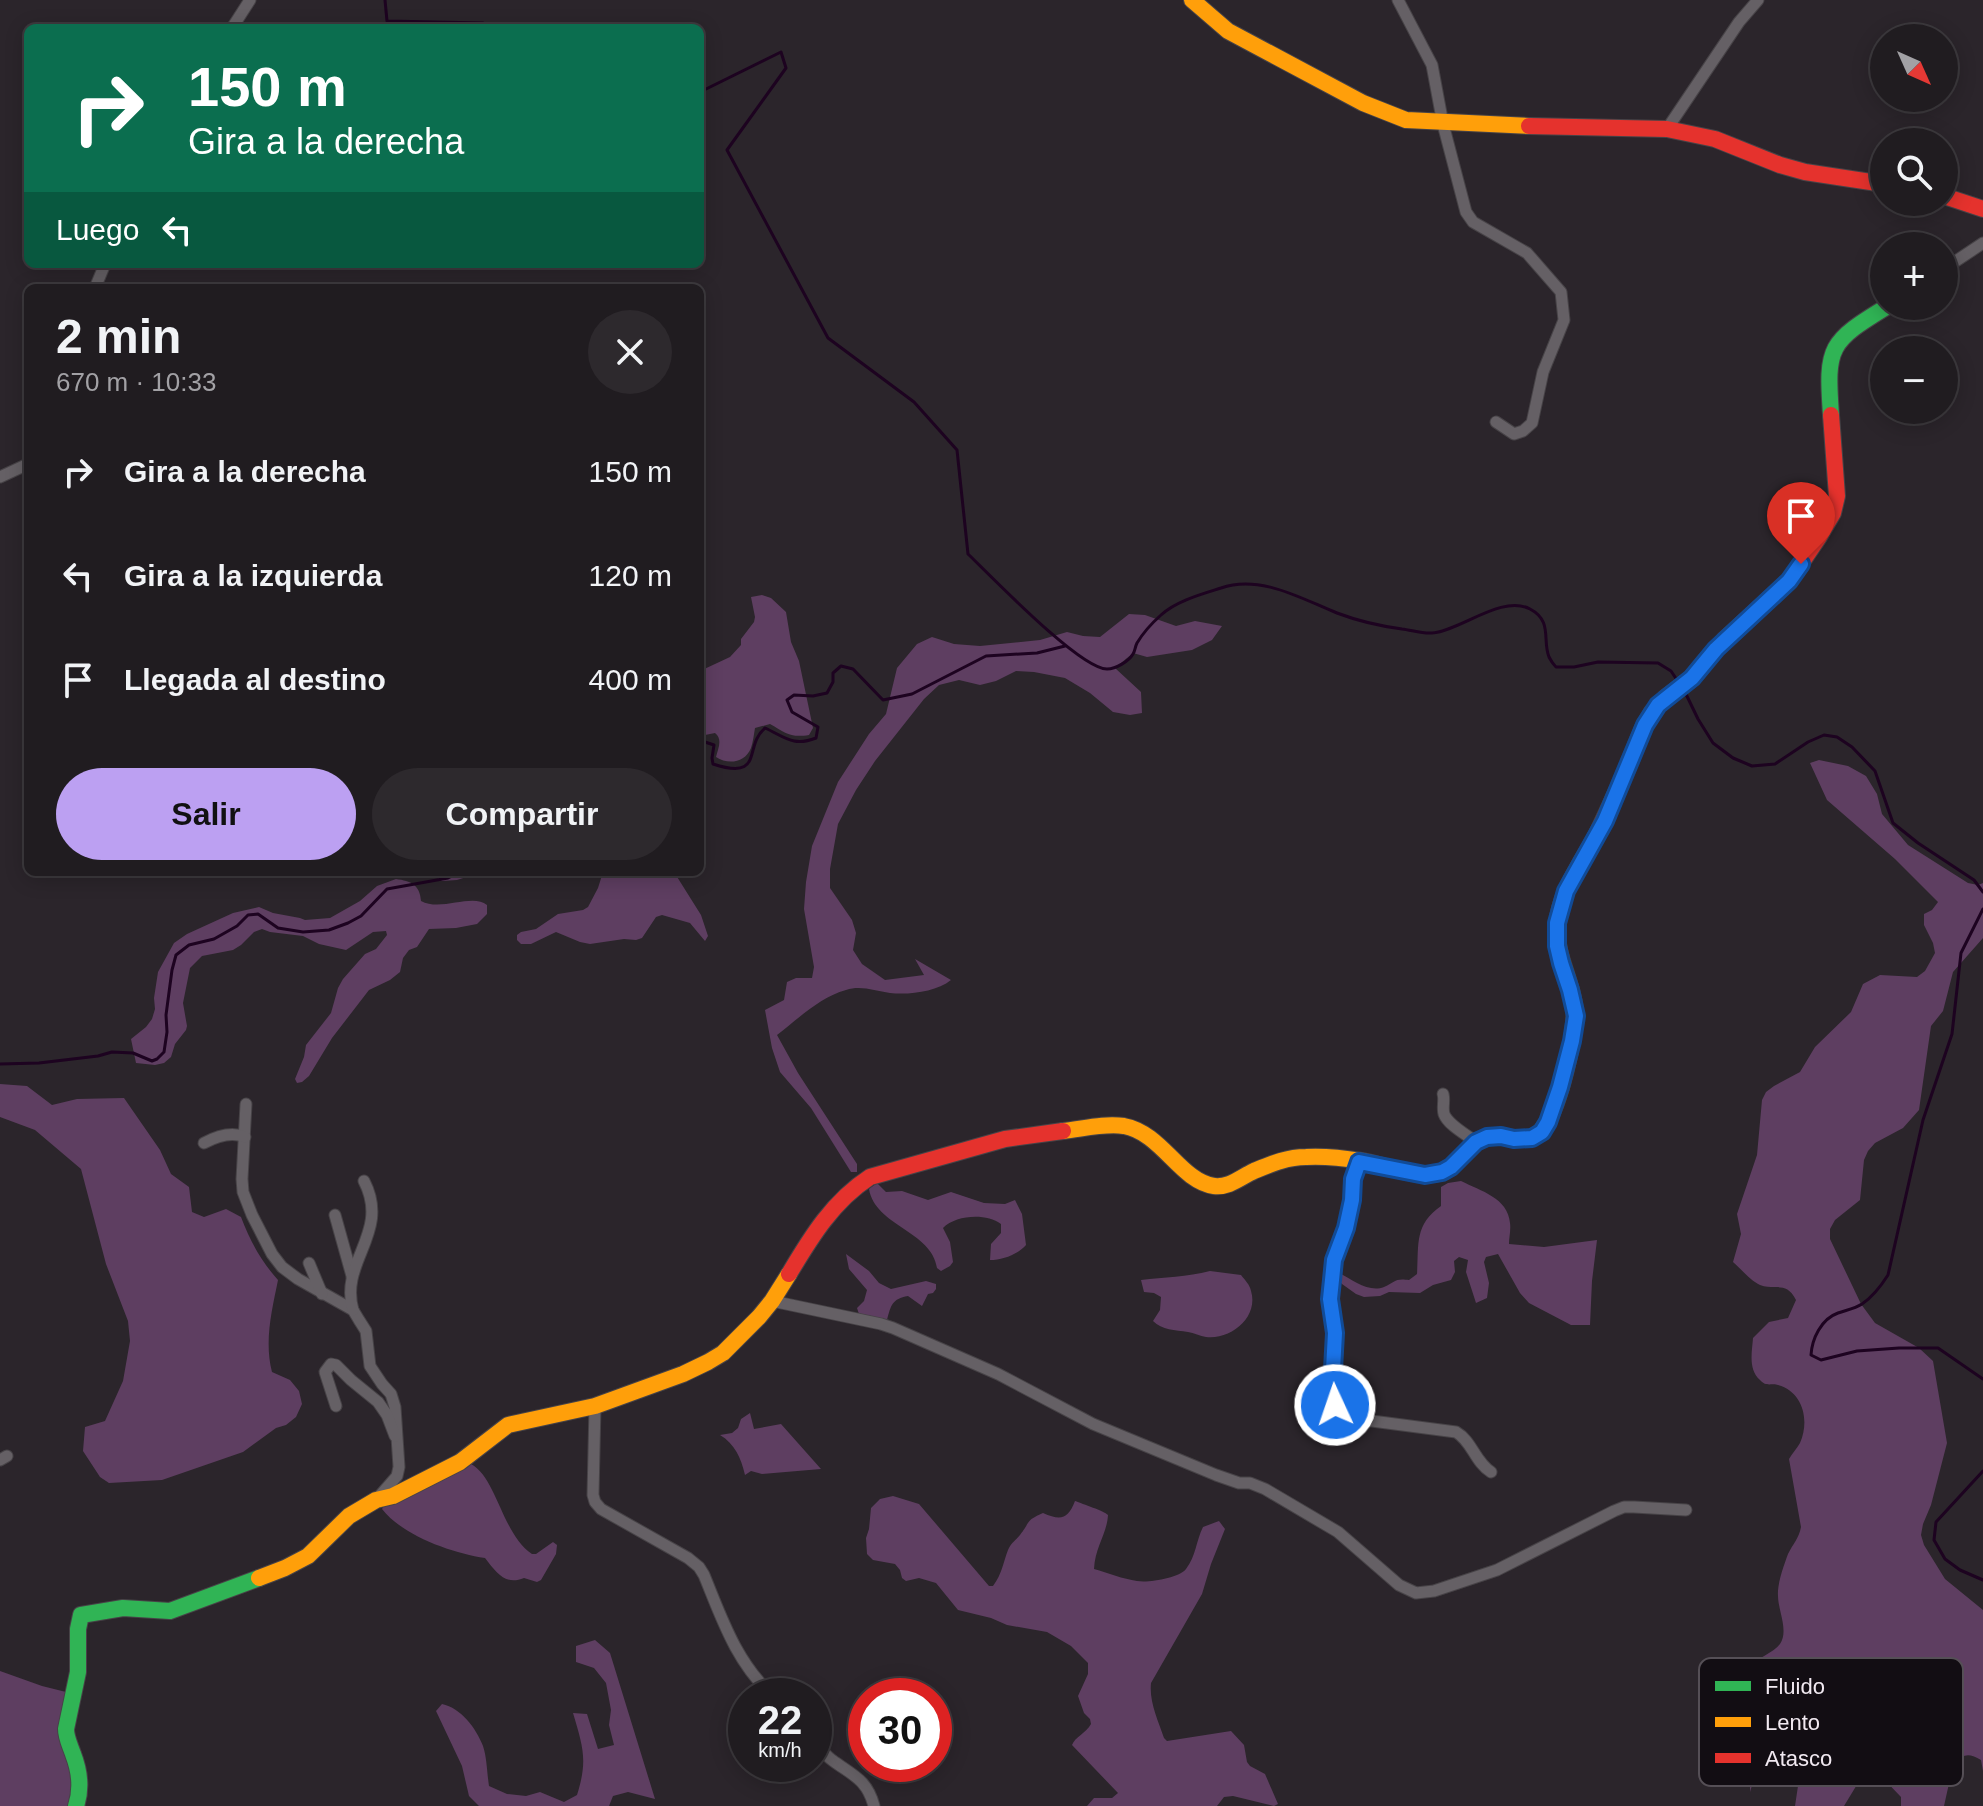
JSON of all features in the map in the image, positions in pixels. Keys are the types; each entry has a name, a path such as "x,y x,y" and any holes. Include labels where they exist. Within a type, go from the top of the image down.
{"street":[{"path":"235,24 250,0"},
{"path":"1192,0 1228,31 1363,103 1406,120 1443,124 1667,129 1715,139 1805,172 1870,182"},
{"path":"1398,0 1432,65 1443,124 1466,212 1473,222 1527,253 1561,292 1564,320 1543,372 1532,423 1514,434 1496,422"},
{"path":"1667,129 1739,22 1758,0"},
{"path":"1958,201 1983,209"},
{"path":"1958,260 1983,243"},
{"path":"76,1806 82,1782 66,1736 78,1671 77,1631 81,1615 123,1608 170,1611 285,1568 308,1556 349,1516 376,1500 393,1496 460,1462 508,1425 595,1406 708,1362 741,1336 772,1301 812,1236 837,1204 870,1177 1005,1139 1110,1125 1123,1125 1143,1132 1202,1182 1214,1187 1232,1184 1288,1158 1300,1157 1387,1166 1416,1174 1442,1172 1476,1142 1487,1137 1532,1138 1542,1132 1560,1087 1576,1016 1557,946 1561,904 1605,821 1645,725 1658,705 1692,678 1716,649 1789,581 1814,548 1829,520 1837,499 1828,362 1842,336 1870,318"},
{"path":"0,477 24,466"},
{"path":"1443,1094 1446,1118 1476,1142"},
{"path":"246,1104 243,1192 272,1254 282,1267 353,1310"},
{"path":"204,1143 224,1135 239,1134 245,1137"},
{"path":"1359,1162 1353,1179 1346,1228 1334,1260 1330,1299 1335,1333 1332,1388 1335,1405 1342,1415 1349,1418 1456,1432 1468,1443 1482,1466 1491,1472"},
{"path":"364,1181 371,1198 373,1215 352,1276 349,1296 353,1310 366,1331 370,1366 391,1394 395,1407 399,1467 397,1476 376,1500"},
{"path":"335,1215 352,1276"},
{"path":"309,1263 323,1294"},
{"path":"772,1301 893,1328 998,1374 1093,1424 1216,1475 1265,1489 1338,1532 1404,1588 1416,1593 1434,1591 1497,1570 1624,1507 1686,1510"},
{"path":"336,1406 325,1372 331,1364 378,1402 397,1440"},
{"path":"595,1406 595,1502 601,1509 699,1567 726,1631 755,1678"},
{"path":"832,1760 863,1782 874,1806"}],"shaded area":[{"path":"762,595 771,598 786,612 813,728 809,735 797,736 770,724 755,728 752,746 745,757 726,761 716,757 719,747 717,735 704,735 704,669 730,657 741,645 741,639 754,622 751,597"},
{"path":"1129,614 1145,615 1176,626 1195,621 1222,626 1212,640 1192,650 1147,657 1133,653 1115,668 1141,692 1142,713 1130,715 1113,712 1065,678 1034,672 1016,671 980,685 959,680 939,685 924,699 875,761 838,824 830,888 852,920 856,933 853,950 862,964 885,980 924,975 915,959 951,980 930,990 914,993 863,988 836,993 777,1035 857,1164 857,1172 851,1172 811,1108 780,1072 765,1010 784,1000 787,982 796,978 812,978 814,967 804,909 806,882 812,846 838,782 886,714 897,668 917,644 932,637 954,644 980,646 1040,640 1067,632 1100,637"},
{"path":"1819,760 1848,766 1866,776 1877,794 1882,814 1908,845 1968,883 1983,883 1983,938 1953,972 1943,1011 1931,1026 1919,1110 1903,1128 1875,1143 1868,1151 1864,1160 1860,1200 1835,1220 1830,1229 1830,1239 1861,1304 1875,1323 1919,1348 1933,1361 1947,1443 1921,1535 1945,1579 1983,1610 1983,1771 1981,1760 1970,1755 1963,1756 1963,1658 1759,1658 1773,1650 1782,1639 1779,1586 1788,1554 1801,1527 1789,1459 1800,1443 1804,1425 1799,1400 1787,1389 1762,1382 1756,1376 1752,1360 1753,1338 1769,1322 1788,1318 1796,1300 1784,1288 1757,1283 1733,1262 1741,1234 1737,1214 1757,1155 1762,1100 1774,1086 1800,1072 1815,1047 1851,1012 1863,984 1880,975 1917,977 1925,971 1935,953 1924,925 1924,914 1938,902 1895,859 1827,800 1810,763"},
{"path":"435,876 470,876 457,880 442,881"},
{"path":"602,876 677,876 701,915 708,936 705,941 690,923 662,915 656,917 642,938 636,940 590,944 556,932 531,944 521,944 517,940 521,932 536,929 558,914 588,907"},
{"path":"396,879 414,885 421,901 438,905 481,902 487,905 487,914 477,924 429,929 417,947 409,950 403,958 400,972 369,990 302,1082 297,1083 295,1079 306,1045 331,1013 343,979 365,954 376,949 387,935 386,931 373,932 346,950 319,944 303,936 262,929 233,950 202,956 190,968 183,1003 187,1026 175,1044 171,1057 155,1065 136,1063 131,1039 152,1019 158,972 174,943 233,913 259,907 305,920 330,918 360,901 377,886"},
{"path":"0,1084 27,1086 52,1105 77,1099 124,1098 160,1150 171,1174 189,1187 192,1212 204,1217 226,1209 241,1217 256,1250 278,1280 270,1326 270,1360 272,1372 290,1380 299,1391 302,1404 296,1417 243,1452 162,1480 109,1483 100,1477 83,1451 85,1427 105,1421 123,1381 130,1341 128,1321 106,1264 81,1169 35,1130 0,1117"},
{"path":"1461,1181 1492,1196 1504,1207 1510,1223 1509,1244 1544,1247 1597,1240 1590,1325 1571,1325 1529,1303 1498,1254 1486,1257 1487,1298 1476,1303 1466,1272 1468,1260 1459,1257 1454,1261 1455,1272 1451,1280 1420,1293 1389,1292 1364,1297 1342,1284 1335,1275 1339,1273 1373,1288 1409,1280 1417,1274 1422,1228 1441,1206 1441,1187"},
{"path":"877,1183 886,1192 902,1191 928,1200 951,1192 984,1203 1005,1204 1015,1200 1022,1214 1026,1245 1010,1256 990,1260 991,1244 1001,1233 1001,1224 979,1217 955,1220 943,1228 950,1242 953,1262 941,1271 925,1245 881,1212 873,1202 869,1189"},
{"path":"846,1254 869,1271 879,1283 891,1289 926,1281 936,1284 936,1289 928,1294 922,1306 908,1296 895,1301 887,1320 859,1314 857,1308 864,1301 867,1290 849,1269"},
{"path":"1210,1271 1241,1275 1248,1285 1251,1310 1241,1325 1225,1335 1206,1337 1165,1328 1153,1321 1160,1310 1161,1297 1144,1292 1141,1280"},
{"path":"750,1413 754,1429 781,1424 821,1469 762,1474 751,1471 745,1475 737,1452 720,1435 732,1433 741,1419"},
{"path":"471,1464 487,1481 522,1545 536,1554 553,1542 557,1545 556,1554 541,1580 506,1579 485,1558 429,1542 402,1527 382,1509 386,1503"},
{"path":"893,1496 919,1504 989,1586 996,1582 1009,1548 1031,1520 1043,1513 1063,1517 1070,1512 1075,1501 1108,1515 1094,1569 1137,1581 1163,1579 1182,1572 1192,1559 1203,1527 1219,1521 1225,1529 1202,1594 1151,1683 1153,1704 1167,1741 1231,1731 1244,1745 1250,1766 1265,1774 1278,1804 1274,1806 1233,1796 1224,1797 1217,1806 1087,1806 1094,1798 1112,1798 1118,1793 1072,1745 1091,1724 1078,1696 1088,1674 1088,1663 1071,1646 1047,1632 1007,1625 958,1610 936,1583 919,1578 906,1581 895,1564 873,1560 867,1554 866,1538 871,1508 880,1499"},
{"path":"595,1640 610,1653 655,1799 628,1792 613,1796 609,1806 479,1806 469,1796 462,1766 436,1711 442,1704 449,1706 472,1726 484,1751 489,1786 507,1794 526,1796 540,1792 564,1802 577,1795 583,1763 582,1745 573,1713 587,1714 598,1749 614,1745 606,1683 594,1668 576,1662 576,1646"},
{"path":"0,1671 70,1693 75,1783 71,1806 0,1806"},
{"path":"1798,1786 1856,1786 1844,1806 1795,1806"},
{"path":"1890,1786 1948,1786 1944,1806 1901,1806 1901,1797"}],"waterway":[{"path":"385,0 387,21 484,24"},
{"path":"704,90 781,52 786,68 727,150 828,338 914,402 957,450 968,554 1057,638 1094,665 1107,669 1125,662 1148,628 1174,606 1221,588 1251,584 1295,595 1361,621 1425,633 1443,631 1494,609 1519,606 1530,609 1542,619 1547,651 1556,667 1598,662 1658,663 1671,671 1677,680"},
{"path":"704,743 714,745 713,764 740,768 747,765 765,728 795,741 816,738 818,727 792,712 787,700 794,695 827,693 833,682 833,673 841,666 853,669 883,700 912,694 986,656 1037,653 1065,646"},
{"path":"1684,690 1713,743 1733,758 1752,766 1775,764 1824,735 1837,737 1852,747 1875,771 1893,823 1974,880 1983,892"},
{"path":"0,1064 39,1063 112,1052 133,1053 152,1061 157,1059 164,1052 166,1015 176,955 189,945 214,939 237,926 248,915 258,914 278,928 303,932 329,930 361,916 387,889 452,876"},
{"path":"1983,909 1961,953 1952,1034 1923,1120 1888,1275 1866,1301 1832,1316 1822,1325 1811,1355 1821,1360 1857,1351 1938,1348 1983,1379"},
{"path":"1983,1471 1936,1522 1934,1540 1945,1559 1983,1580"}],"traffic: fast":[{"path":"1831,415 1831,360 1843,338 1870,318"},
{"path":"1472,1146 1491,1137 1533,1137 1540,1132 1554,1108 1566,1070 1574,1015 1572,993 1558,946 1557,926 1562,902 1596,836"},
{"path":"76,1806 79,1774 66,1729 78,1672 81,1615 123,1608 170,1611 259,1578"}],"traffic: slow":[{"path":"1192,0 1228,31 1363,103 1406,120 1529,126"},
{"path":"1063,1131 1109,1125 1137,1130 1191,1176 1214,1186 1230,1184 1254,1171 1299,1157 1347,1159 1415,1173 1436,1174 1449,1169 1472,1146"},
{"path":"259,1578 308,1556 349,1516 376,1500 393,1496 460,1462 508,1425 595,1406 708,1362 723,1353 759,1317 789,1274"}],"traffic: jam":[{"path":"1529,126 1667,129 1715,139 1805,172 1870,182"},
{"path":"1958,201 1983,209"},
{"path":"1596,836 1652,712 1693,677 1724,640 1789,581 1833,513 1837,496 1831,415"},
{"path":"789,1274 834,1208 870,1177 1005,1139 1063,1131"}],"route":[{"path":"1335,1405 1332,1388 1335,1333 1330,1299 1334,1260 1346,1228 1353,1179 1359,1162 1425,1175 1451,1167 1476,1142 1487,1137 1532,1138 1542,1132 1560,1087 1576,1016 1557,946 1557,923 1566,891 1605,821 1645,725 1658,705 1692,678 1716,649 1789,581 1801,564"}]}
